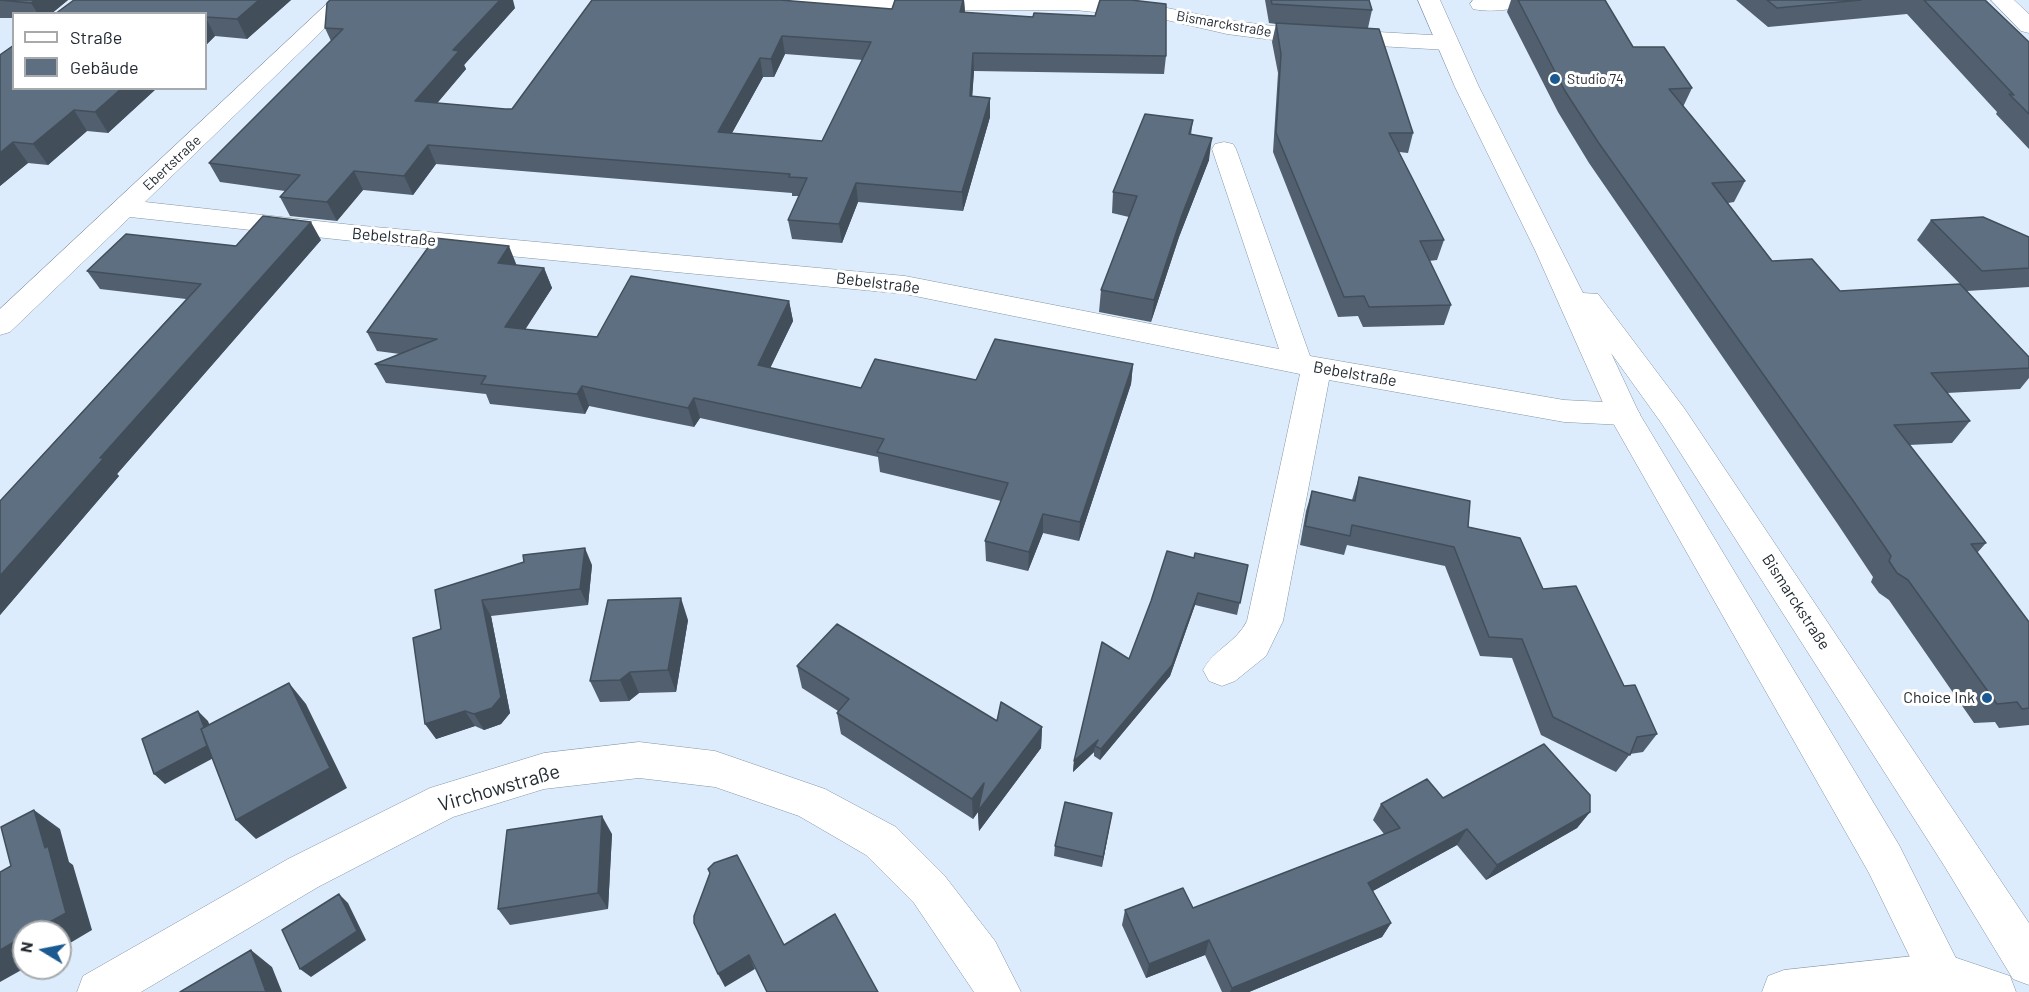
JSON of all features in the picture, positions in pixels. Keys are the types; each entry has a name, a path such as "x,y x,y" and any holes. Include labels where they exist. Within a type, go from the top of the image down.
{"street":[{"name":"Ebertstraße","path":"0,325 343,0"},
{"name":"Bismarckstraße","path":"749,0 820,5 1075,4 1162,13 1227,27 1273,33 1448,43"},
{"name":"Bismarckstraße","path":"1429,0 1497,148 1549,250 1624,414 1884,859 1946,983"},
{"path":"1481,4 1525,0"},
{"path":"2014,6 2029,26"},
{"path":"1222,670 1253,645 1265,621 1307,365 1224,149"},
{"name":"Bebelstraße","path":"123,208 353,233 905,285 1307,365 1564,411 1624,414"},
{"name":"Bismarckstraße","path":"1549,250 1673,416 1954,843 2029,963"},
{"name":"Virchowstraße","path":"99,992 303,873 444,801 544,771 639,760 726,773 811,802 881,841 929,889 979,957 999,992"},
{"path":"1784,992 1946,983 1994,992"}],"building":[{"path":"0,0 35,0 31,3"},
{"path":"74,0 259,0 237,19 207,17 207,12 58,12"},
{"path":"330,0 500,0 453,50 459,51 415,101 505,109 512,109 592,0 780,0 892,9 895,0 963,0 960,12 1033,17 1034,13 1095,16 1100,0 1131,0 1166,4 1166,56 973,53 970,96 990,98 962,192 856,183 839,224 788,220 807,178 789,177 790,174 428,145 404,176 354,171 327,202 280,197 300,175 209,163 343,29 325,28 327,3","holes":["782,36 871,42 822,141 718,132 760,58 771,59"]},
{"path":"1271,0 1369,0 1372,10 1272,4"},
{"path":"1518,0 1605,0 1633,47 1664,47 1692,88 1669,89 1745,181 1712,183 1772,261 1812,259 1840,291 1960,284 2029,357 2029,368 1931,373 1970,421 1894,425 1986,543 1971,544 2029,622 2029,708 2022,709 2017,702 1997,704 1908,580 1897,573 1889,561 1891,556 1854,502 1598,142 1565,91"},
{"path":"1767,0 1861,0 1777,8"},
{"path":"1924,0 1985,0 2029,42 2029,114 2009,94 2014,95"},
{"path":"1276,23 1379,29 1413,133 1389,133 1444,240 1420,241 1451,305 1369,307 1364,296 1344,297 1276,133 1281,54"},
{"path":"12,46 12,90 120,90 95,112 74,110 33,144 13,142 0,153 0,55"},
{"path":"1145,114 1193,120 1189,134 1212,138 1182,215 1154,300 1101,290 1137,196 1113,192"},
{"path":"263,216 311,222 100,458 104,458 0,576 0,501 201,284 87,271 126,234 236,246"},
{"path":"1983,217 2029,237 2029,268 1982,271 1931,220"},
{"path":"435,238 509,246 498,263 544,268 505,327 597,337 631,276 789,301 758,365 861,388 875,359 976,380 995,339 1133,364 1080,522 1043,514 1029,552 985,541 1008,483 877,452 884,439 694,398 688,408 582,386 577,394 481,384 486,376 375,364 437,339 367,332"},
{"path":"1359,477 1470,501 1468,527 1520,538 1543,589 1576,586 1624,686 1635,685 1657,734 1637,737 1630,755 1553,717 1522,639 1489,637 1454,547 1352,525 1350,536 1305,526 1312,491 1355,501"},
{"path":"585,548 580,589 482,600 501,697 492,708 474,714 465,711 425,724 413,638 441,629 435,590 524,562 523,555"},
{"path":"1167,551 1194,558 1195,553 1248,565 1240,603 1198,593 1172,665 1101,749 1095,746 1098,740 1074,761 1102,642 1129,659"},
{"path":"681,598 668,670 630,672 620,680 590,681 608,600"},
{"path":"837,624 997,721 1001,702 1042,727 978,811 984,783 972,799 837,713 849,699 797,666"},
{"path":"289,683 330,768 236,820 201,729"},
{"path":"198,711 204,727 201,729 207,746 154,774 142,739"},
{"path":"1544,744 1590,795 1590,812 1497,865 1467,829 1368,883 1391,923 1232,988 1209,940 1149,964 1125,910 1183,888 1193,908 1400,828 1381,804 1427,779 1443,798"},
{"path":"1065,802 1112,813 1103,857 1055,846"},
{"path":"34,810 45,848 48,846 66,913 53,920 12,920 12,943 0,950 0,872 11,866 1,827"},
{"path":"602,816 598,893 498,909 507,830"},
{"path":"737,855 784,945 835,914 878,992 767,992 749,955 718,974 694,923 694,916 710,873 708,869 714,863"},
{"path":"339,894 357,931 300,969 282,930"},
{"path":"251,950 266,992 180,992"}],"place":[{"name":"Studio 74","path":"1555,79"},
{"name":"Choice Ink","path":"1987,698"}]}
